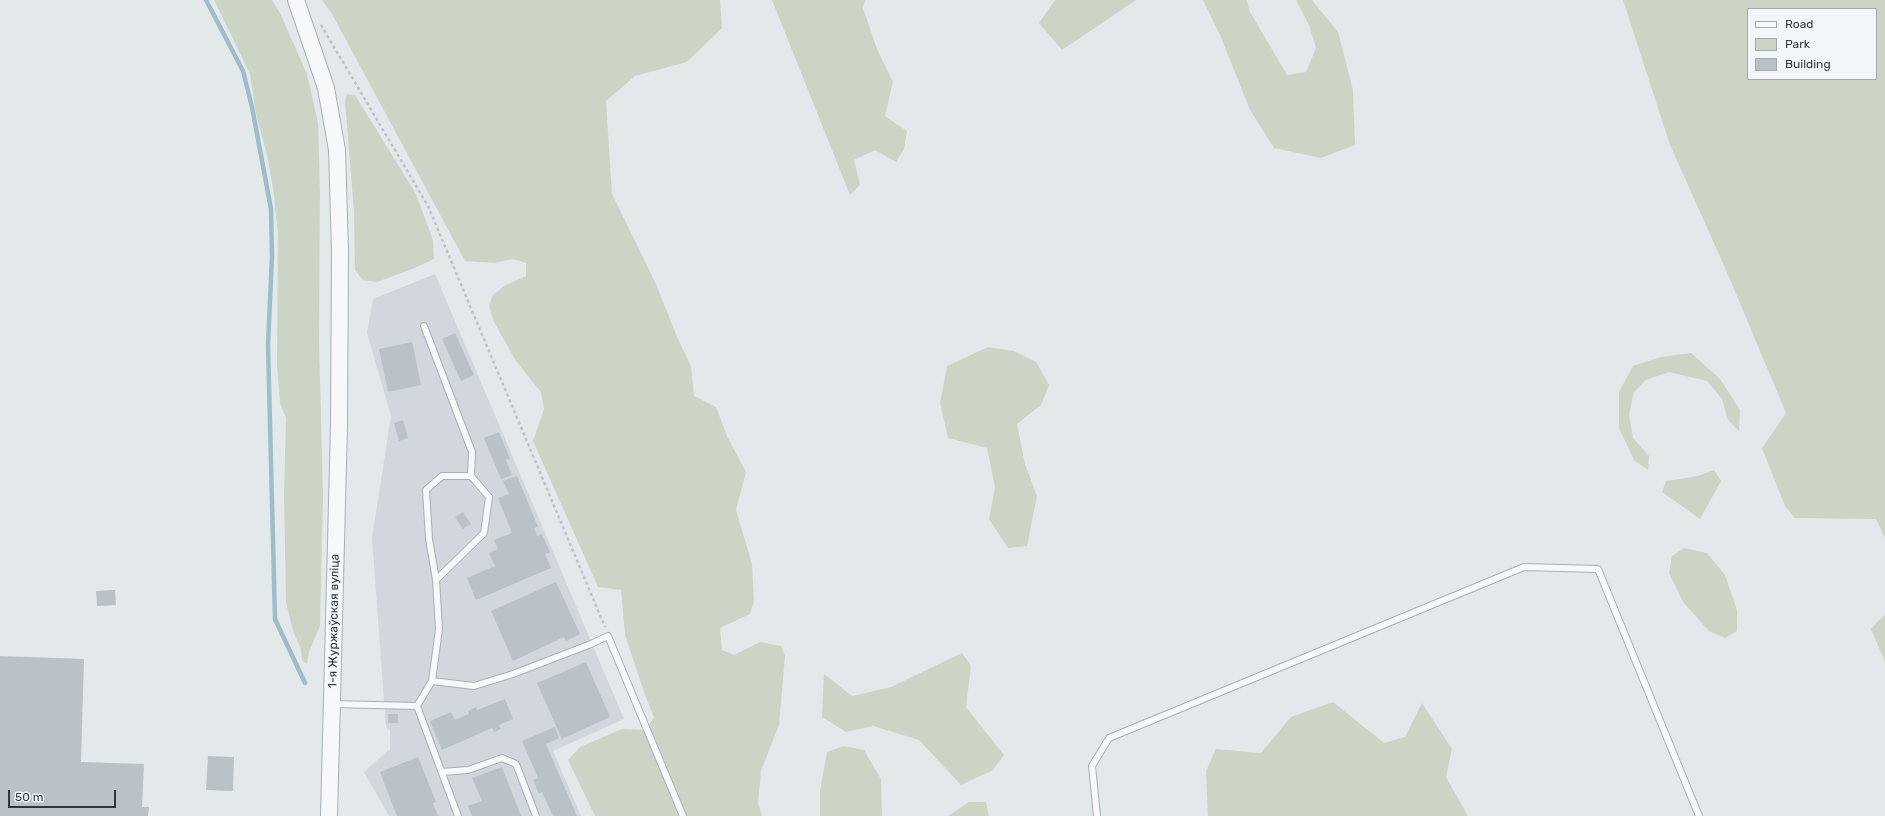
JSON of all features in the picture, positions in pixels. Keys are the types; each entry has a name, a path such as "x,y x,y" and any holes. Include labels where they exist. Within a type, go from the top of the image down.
{"street":[{"name":"1-я Журжаўская вуліца","path":"296,0 326,88 337,150 340,251 339,425 329,816"}],"lane":[{"path":"424,326 472,452 472,476 489,497 484,533 436,580"},
{"path":"417,706 432,681 439,629 436,580 429,539 426,490 442,476 472,476"},
{"path":"1098,816 1092,766 1109,738 1524,567 1598,569 1699,816"},
{"path":"432,681 474,686 520,671 592,644 608,636 683,816"},
{"path":"332,704 417,706"},
{"path":"417,706 458,816"},
{"path":"442,772 468,770 502,758 516,764 536,816"}],"path":[{"path":"318,22 323,27 428,206 608,636"}],"shaded area":[{"path":"435,274 624,719 553,751 581,816 389,816 364,772 390,749 390,730 386,727 372,538 391,416 367,333 373,299"}],"green space":[{"path":"214,0 272,0 280,13 307,74 318,123 320,191 319,339 323,496 320,626 309,652 307,664 302,660 301,649 293,631 286,602 284,495 286,418 280,403 277,365 278,234 273,188 267,155 256,114 250,74"},
{"path":"322,0 720,0 722,28 687,62 635,76 606,101 612,194 656,284 677,337 691,366 694,396 716,407 727,436 746,472 736,510 752,564 754,602 750,614 720,628 722,650 734,655 760,642 781,646 785,656 779,725 761,771 758,803 762,816 595,816 568,760 580,747 622,729 646,730 654,717 625,635 621,590 598,587 533,441 544,409 541,392 516,361 494,322 489,306 492,296 504,286 526,276 526,263 512,259 495,263 465,261 332,14"},
{"path":"772,0 865,0 863,8 877,49 893,82 885,116 907,131 904,149 896,162 875,150 854,160 860,185 850,195"},
{"path":"1055,0 1136,0 1062,50 1039,23"},
{"path":"1203,0 1247,0 1249,10 1287,75 1306,72 1316,48 1309,25 1296,0 1312,0 1338,32 1353,90 1355,145 1321,158 1274,148 1250,110 1220,35"},
{"path":"1623,0 1885,0 1885,538 1876,519 1795,518 1785,506 1762,448 1786,413 1726,270 1670,145"},
{"path":"347,94 355,95 416,194 433,240 434,259 377,282 363,280 355,270 354,213 345,100"},
{"path":"988,347 1014,351 1036,362 1049,385 1041,405 1017,424 1025,464 1037,496 1027,546 1008,548 989,519 995,487 987,448 948,438 940,403 947,366"},
{"path":"1691,353 1720,379 1740,410 1739,431 1728,420 1722,399 1707,381 1669,372 1646,380 1634,392 1629,414 1633,438 1649,456 1648,470 1634,460 1619,428 1619,392 1633,366 1661,357"},
{"path":"1714,470 1721,481 1700,519 1662,492 1666,481 1698,476"},
{"path":"1684,548 1707,553 1725,575 1737,610 1737,631 1725,638 1709,631 1683,602 1669,573 1672,556"},
{"path":"1885,614 1885,662 1871,629"},
{"path":"962,653 971,666 966,707 1004,755 993,770 961,785 919,740 873,726 846,732 822,717 824,674 852,696 891,687"},
{"path":"1333,702 1384,743 1405,737 1422,703 1452,749 1446,777 1468,816 1208,816 1206,771 1216,749 1261,753 1291,717"},
{"path":"843,746 864,750 881,779 882,816 820,816 820,791 827,752"},
{"path":"969,802 986,802 989,816 948,816"}],"building":[{"path":"455,333 474,375 461,381 442,339"},
{"path":"412,342 421,385 388,392 379,349"},
{"path":"403,420 408,438 399,441 394,423"},
{"path":"499,432 510,459 506,460 512,475 501,479 484,438"},
{"path":"517,476 538,527 534,528 537,536 542,534 550,552 545,554 551,568 476,600 467,578 495,566 489,553 498,549 494,540 512,533 498,498 509,494 503,481"},
{"path":"463,512 471,524 463,529 455,517"},
{"path":"556,582 580,634 566,641 564,637 513,661 491,611"},
{"path":"115,590 116,605 97,606 96,591"},
{"path":"0,656 84,659 81,762 144,764 142,807 149,807 148,816 0,816"},
{"path":"586,662 610,717 562,739 537,683"},
{"path":"505,699 513,719 499,725 501,729 494,732 492,728 442,750 430,721 451,712 455,720 469,714 468,711 476,707 477,710"},
{"path":"388,714 398,714 398,723 388,723"},
{"path":"555,727 559,738 546,744 577,816 553,816 542,792 539,794 533,780 538,778 522,741"},
{"path":"208,756 234,757 233,791 206,790"},
{"path":"418,757 436,802 433,803 438,816 397,816 380,772"},
{"path":"502,767 521,816 472,816 468,806 482,801 472,778"}],"waterway":[{"path":"206,0 243,71 252,107 271,209 272,256 268,345 275,619 305,683"}]}
